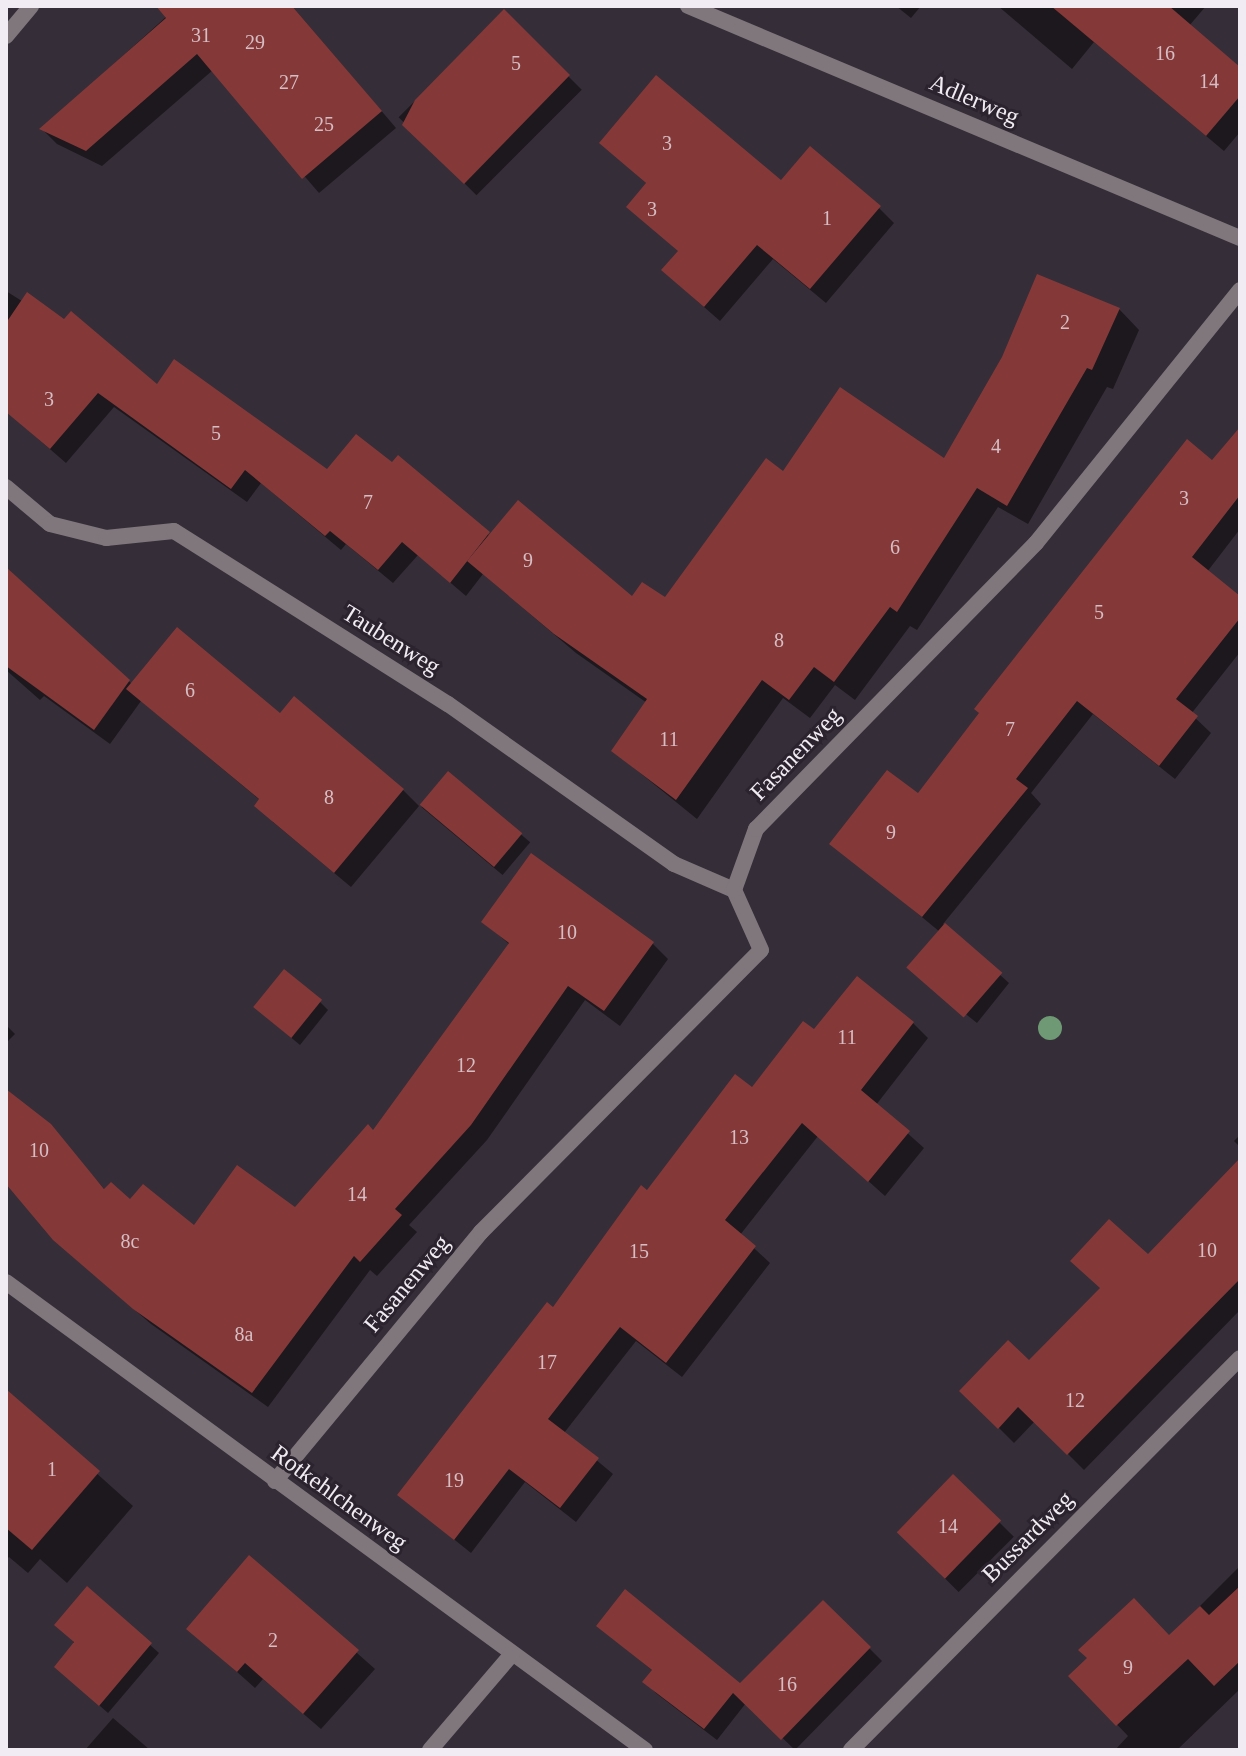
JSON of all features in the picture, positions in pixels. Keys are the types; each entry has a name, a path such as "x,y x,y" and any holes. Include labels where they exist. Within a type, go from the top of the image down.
{"street":[{"path":"6,36 31,6"},
{"name":"Adlerweg","path":"688,6 1240,238"},
{"name":"Fasanenweg","path":"275,1481 481,1232 761,950 734,890 756,829 1036,543 1240,290"},
{"name":"Taubenweg","path":"6,487 50,524 106,538 174,531 448,704 674,864 734,890"},
{"name":"Rotkehlchenweg","path":"6,1282 645,1750"},
{"name":"Bussardweg","path":"851,1750 1240,1358"},
{"path":"430,1750 512,1654"}],"building":[{"path":"156,6 292,6 382,111 302,179 197,54 86,151 39,129 166,18"},
{"path":"1051,6 1169,6 1240,67 1240,96 1206,136"},
{"path":"504,9 570,75 464,184 402,125 415,100"},
{"path":"656,75 781,180 810,146 881,206 810,289 757,245 704,307 661,270 678,251 626,207 646,183 599,143"},
{"path":"1037,274 1120,308 1092,370 1087,368 1007,506 977,488 897,612 890,607 834,682 814,667 789,700 762,680 676,800 611,751 647,699 554,634 467,561 518,500 632,596 642,582 665,597 766,458 783,471 840,387 944,458 1002,357"},
{"path":"27,292 64,319 71,311 157,384 174,359 327,469 356,434 392,462 398,455 490,532 450,583 402,542 378,570 330,531 325,536 245,470 231,489 98,393 50,449 6,412 6,323"},
{"path":"1240,427 1240,495 1192,557 1240,596 1240,618 1176,699 1198,716 1159,766 1077,701 1016,779 1028,788 922,917 829,844 887,770 918,793 979,713 974,709 1187,439 1212,460"},
{"path":"6,567 130,680 94,730 6,666"},
{"path":"177,627 280,713 294,696 404,789 334,873 254,806 259,799 126,689"},
{"path":"448,771 522,833 494,867 420,805"},
{"path":"531,853 654,942 604,1011 568,986 471,1125 395,1209 402,1215 360,1262 354,1256 252,1393 133,1309 53,1240 6,1184 6,1089 51,1124 104,1189 111,1182 130,1199 143,1184 194,1225 237,1165 295,1207 368,1124 373,1130 509,943 481,922"},
{"path":"945,923 1002,973 964,1017 906,968"},
{"path":"284,969 322,1000 291,1038 253,1007"},
{"path":"857,976 914,1022 861,1090 910,1131 868,1182 802,1123 725,1220 756,1246 666,1363 620,1327 548,1419 599,1458 560,1508 509,1469 454,1540 397,1495 547,1302 553,1307 641,1185 647,1190 735,1074 752,1087 803,1021 814,1029"},
{"path":"1240,1158 1240,1279 1067,1455 1018,1407 998,1429 959,1391 1008,1340 1029,1360 1100,1288 1070,1261 1109,1219 1148,1254"},
{"path":"6,1389 100,1471 32,1550 6,1528"},
{"path":"953,1474 1001,1521 945,1579 897,1532"},
{"path":"249,1555 359,1650 303,1714 245,1663 237,1672 186,1629"},
{"path":"87,1586 152,1643 99,1706 54,1667 74,1642 54,1625"},
{"path":"1240,1586 1240,1661 1214,1686 1188,1659 1116,1726 1068,1676 1087,1658 1078,1650 1134,1598 1169,1635 1200,1606 1209,1615"},
{"path":"625,1589 740,1683 823,1600 871,1647 781,1740 733,1693 704,1729 642,1682 652,1670 596,1626"}]}
